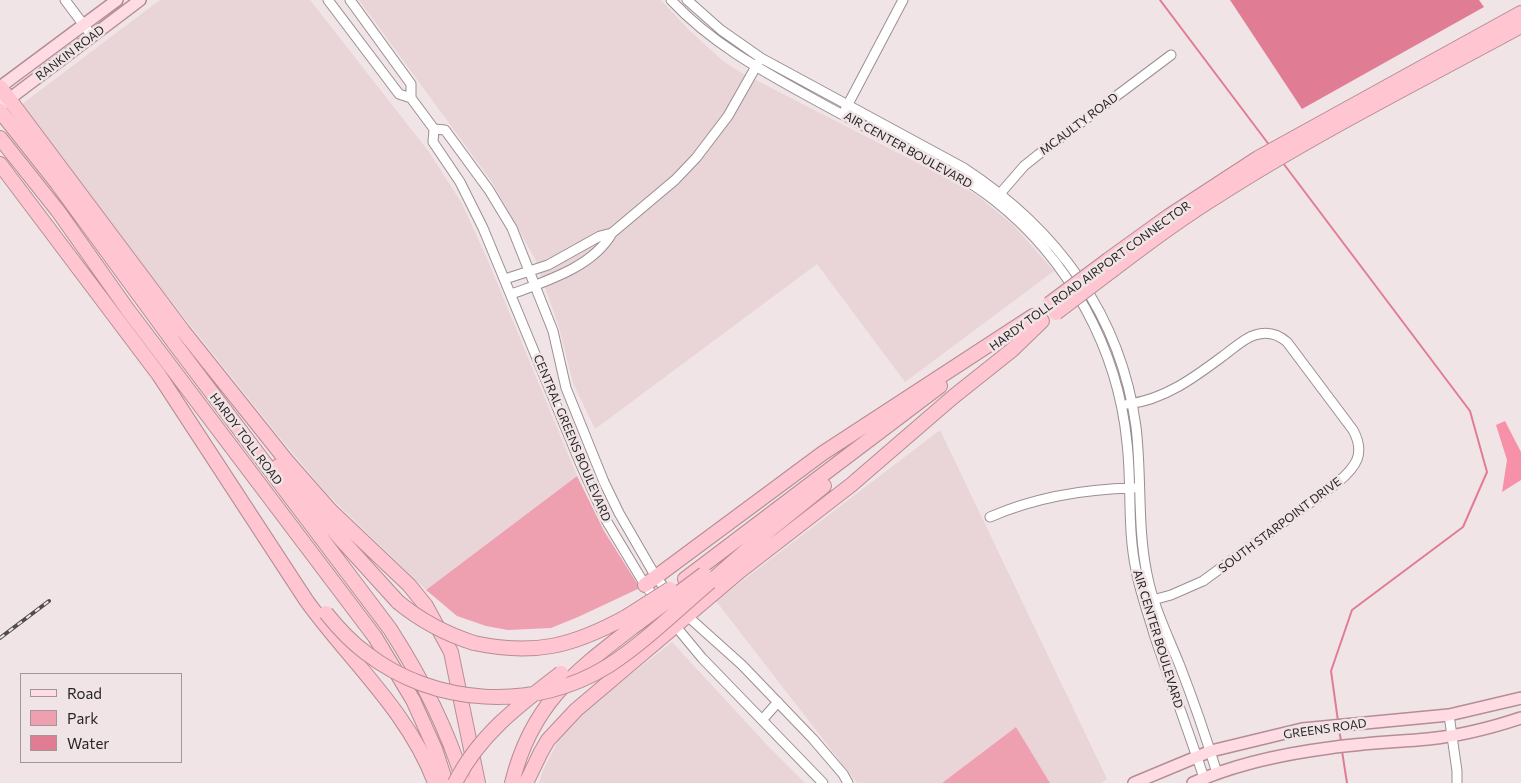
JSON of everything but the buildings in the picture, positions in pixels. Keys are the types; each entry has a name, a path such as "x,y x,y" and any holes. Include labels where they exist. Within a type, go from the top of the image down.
{"highway":[{"name":"HARDY TOLL ROAD AIRPORT CONNECTOR","path":"705,575 1111,265 1166,230 1262,162 1521,11"},
{"name":"HARDY TOLL ROAD AIRPORT CONNECTOR","path":"1289,146 1521,26"},
{"path":"0,87 5,103 286,460 330,510 409,586 426,606 451,652 478,783"},
{"name":"HARDY TOLL ROAD","path":"0,111 57,183 175,344 390,629 420,678 437,712 464,783"},
{"name":"HARDY TOLL ROAD","path":"0,138 58,211 128,310 387,654 425,724 446,783"},
{"path":"0,164 159,375 316,614 394,708 418,746 435,783"},
{"path":"128,310 326,613 349,639 366,653 407,678 445,691 468,696 496,698 523,696 569,684 608,666 639,643 705,575"},
{"name":"HARDY TOLL ROAD AIRPORT CONNECTOR","path":"630,622 685,579 705,575 784,518 1038,319"},
{"path":"651,581 823,453 1038,319"},
{"path":"526,783 541,752 568,718 686,616 757,558 851,486 954,397 1012,350 1038,319"},
{"path":"175,344 219,391 318,514 398,602 428,623 447,633 474,643 503,648 543,648 569,643 630,622"},
{"path":"455,783 467,761 491,731 519,705 630,622 705,575"},
{"path":"512,783 520,757 534,727 551,700 573,675 630,622"}],"main road":[{"name":"RANKIN ROAD","path":"0,87 117,0"},
{"name":"RANKIN ROAD","path":"5,103 140,0"},
{"name":"GREENS ROAD","path":"1134,783 1211,751 1293,732 1344,724 1449,715 1521,698"},
{"name":"GREENS ROAD","path":"1192,783 1288,754 1331,747 1430,739 1521,718"}],"street":[{"path":"65,0 92,36"},
{"name":"CENTRAL GREENS BOULEVARD","path":"328,0 399,94 411,98 434,129 434,142 460,182 483,228 606,520 651,581 686,616 742,665 843,774 848,783"},
{"name":"CENTRAL GREENS BOULEVARD","path":"350,0 411,84 411,98"},
{"name":"AIR CENTER BOULEVARD","path":"687,0 721,30 761,58 964,168 998,197 1030,232 1067,278 1088,311 1127,404 1130,533 1136,571 1204,729 1217,774"},
{"path":"842,115 902,0"},
{"name":"AIR CENTER BOULEVARD","path":"674,1 712,37 756,68 962,177 998,197 1028,217 1049,238 1075,272 1101,315 1116,348 1137,442 1149,601 1162,661 1204,778"},
{"name":"MCAULTY ROAD","path":"998,197 1024,166 1171,55"},
{"path":"512,294 534,286 582,263 606,244 612,233 675,180 696,158 723,123 761,58"},
{"name":"CENTRAL GREENS BOULEVARD","path":"434,129 445,130 489,190 512,228 553,331 566,388 619,513 651,581 675,626 702,658 823,783"},
{"path":"913,152 917,142"},
{"path":"505,279 548,265 600,236 612,233"},
{"path":"1067,278 1075,272"},
{"name":"SOUTH STARPOINT DRIVE","path":"1127,404 1172,390 1202,372 1253,335 1269,333 1282,338 1320,386 1356,436 1359,449 1358,458 1351,470 1337,482 1204,581 1171,595 1149,601"},
{"path":"990,517 1051,496 1090,490 1140,488"},
{"path":"606,520 619,513"},
{"path":"762,720 778,702"},
{"path":"1449,715 1457,783"}],"shaded area":[{"path":"160,0 310,0 429,152 461,202 486,256 577,476 426,590 327,494 280,438 162,290 22,104"},
{"path":"359,0 661,0 689,30 723,61 740,72 949,179 978,196 1014,226 1054,271 905,382 817,264 595,429 573,383 559,327 535,259 492,182"},
{"path":"1505,421 1521,452 1521,480 1502,492 1507,460 1496,425"},
{"path":"940,430 1107,779 1101,783 1050,783 1016,727 942,783 857,783 716,601"},
{"path":"672,642 767,745 805,783 539,783 543,770 562,734 591,706"}],"green space":[{"path":"577,476 604,531 640,588 551,628 508,630 486,626 457,616 426,590"},
{"path":"1016,727 1050,783 942,783"}],"water":[{"path":"1230,0 1479,0 1484,7 1302,109"}],"waterway":[{"path":"1160,0 1270,146"},
{"path":"1283,163 1470,411 1487,472 1463,527 1352,610 1331,671 1338,721"},
{"path":"1339,729 1341,741"},
{"path":"1342,751 1347,783"}],"railway":[{"path":"0,638 49,601"}]}
